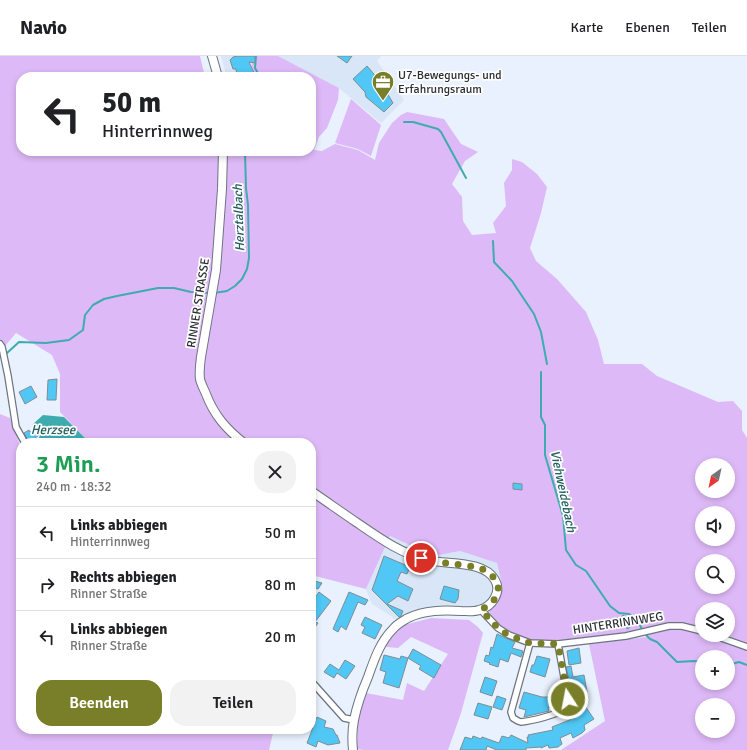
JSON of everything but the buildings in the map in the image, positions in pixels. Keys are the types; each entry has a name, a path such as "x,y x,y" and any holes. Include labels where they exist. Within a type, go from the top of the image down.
{"main road":[{"path":"212,56 217,72"},
{"name":"RINNER STRASSE","path":"223,156 218,255 199,369 200,381 210,404 221,422 237,438"},
{"path":"316,494 373,534 413,556 429,561 481,568 493,577 498,586 498,591 493,601 481,610 421,613 409,618 394,628 384,640 374,660 360,696 354,720 352,737 353,750"}],"street":[{"path":"0,344 2,347 8,376 16,428 22,438"},
{"name":"HINTERRINNWEG","path":"481,610 498,628 508,635 530,643 558,644 626,636 670,626 682,626 695,629"},
{"path":"733,642 747,647"},
{"name":"HINTERRINNWEG","path":"530,643 511,712 513,718 521,722 553,715 564,710 567,705 568,699 558,644"},
{"path":"316,687 344,718 354,720"}],"shaded area":[{"path":"0,56 200,56 204,72 16,72 16,156 316,156 316,150 322,151 335,144 358,150 375,160 379,143 392,123 407,112 444,119 461,144 478,152 465,161 452,184 462,197 463,221 472,235 496,233 493,223 506,206 504,183 512,170 512,159 522,162 537,174 547,187 541,213 530,248 536,261 557,279 586,312 598,340 604,364 642,364 657,376 718,402 733,401 742,411 742,430 747,438 747,750 561,750 605,721 589,644 646,637 647,634 558,644 530,643 499,625 489,612 503,589 497,563 460,551 434,556 390,536 366,589 316,576 316,438 85,438 60,412 60,374 52,355 16,333 5,346 0,339"},
{"path":"221,56 262,56 264,72 226,72"},
{"path":"255,56 278,56 308,72 254,72 252,62"},
{"path":"278,56 381,56 377,61 404,100 381,123 339,88 316,76 316,72 308,72"},
{"path":"316,76 339,88 338,100 327,128 319,137 316,145"},
{"path":"351,99 381,125 371,156 358,149 335,143"},
{"path":"0,414 10,418 17,438 16,438 16,734 273,734 269,750 0,750"},
{"path":"390,536 434,556 460,551 497,563 503,589 489,612 437,609 397,620 372,604 366,589"},
{"path":"431,618 469,620 483,633 461,713 448,750 357,749 358,719 366,693 403,700 407,683 424,691 448,654 411,637 398,648 377,646 404,625"}],"water":[{"name":"Herzsee","path":"43,415 64,417 85,438 39,438 40,435 32,425"}],"waterway":[{"name":"Herztalbach","path":"256,56 255,68 257,72"},
{"name":"Viehweidebach","path":"404,122 413,122 438,129 466,178"},
{"name":"Herztalbach","path":"214,293 227,291 235,286 242,279 247,269 249,258 245,156"},
{"name":"Viehweidebach","path":"493,241 494,262 512,281 534,314 541,332 547,364"},
{"name":"Herztalbach","path":"7,353 19,342 46,343 69,340 83,330 85,315 93,305 104,299 158,288 174,288 191,292 210,293"},
{"name":"Viehweidebach","path":"541,372 541,417 545,425 545,455 563,516 566,550 576,565 586,571 610,606 619,613 629,614 636,618 642,629"},
{"name":"Viehweidebach","path":"646,635 650,639 657,642 677,662 695,661"},
{"name":"Viehweidebach","path":"735,663 739,662 747,665"}],"place":[{"name":"U7-Bewegungs- und Erfahrungsraum","path":"383,102"}],"route":[{"path":"421,558 429,561 473,566 488,572 496,582 498,591 493,601 481,610 498,628 508,635 530,643 558,644 568,699"}]}
